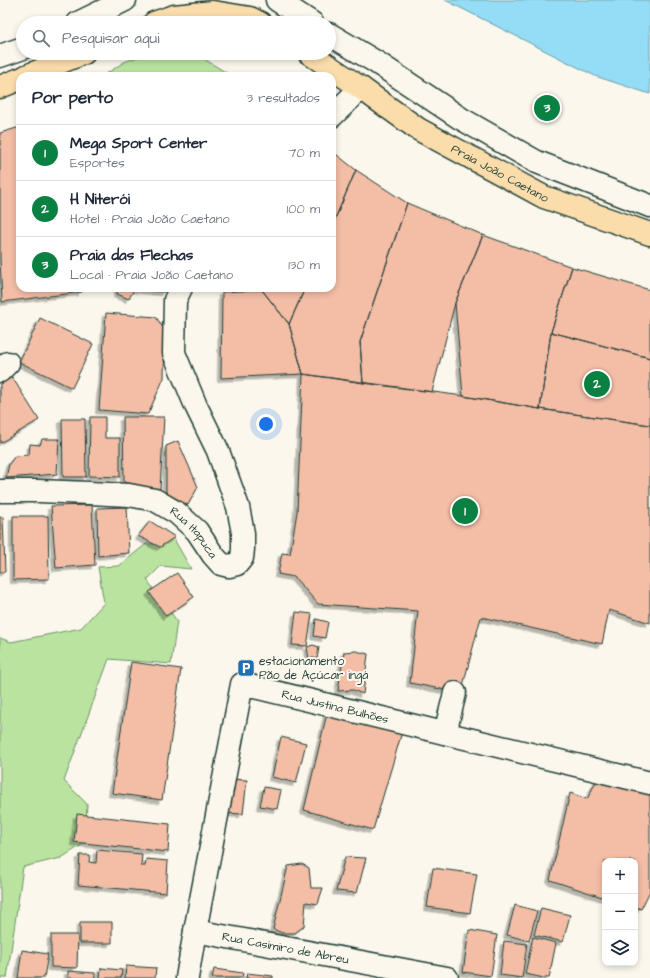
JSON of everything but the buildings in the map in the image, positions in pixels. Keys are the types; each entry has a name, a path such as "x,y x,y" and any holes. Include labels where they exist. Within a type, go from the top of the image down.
{"main road":[{"path":"174,16 213,12 238,16"},
{"path":"36,72 66,60"},
{"name":"Praia João Caetano","path":"319,60 418,129 544,197 650,234"},
{"path":"0,87 16,81"}],"street":[{"path":"92,16 125,0"},
{"path":"277,0 301,16"},
{"path":"336,38 376,62 460,118 537,162 650,206"},
{"path":"0,56 16,50"},
{"path":"336,112 361,88"},
{"name":"Rua Itapuca","path":"0,492 38,491 105,493 128,495 155,500 177,513 197,531 221,564 229,566 237,564 242,558 243,549 243,533 238,507 218,451 196,406 174,353 175,300 179,292"},
{"name":"Rua Justina Bulhões","path":"187,978 242,684 650,783"},
{"path":"445,733 455,692"},
{"name":"Rua Casimiro de Abreu","path":"195,932 447,978"}],"green space":[{"path":"129,60 206,60 225,72 109,72"},
{"path":"171,534 191,569 161,566 147,580 177,621 171,664 109,659 64,781 87,804 85,843 61,858 23,867 7,978 0,978 0,638 11,642 81,628 104,603 98,567 119,566 146,544 161,544"}],"water":[{"path":"445,0 650,0 650,94 595,76"}],"place":[{"name":"Praia das Flechas","path":"547,108"},
{"name":"H Niterói","path":"597,384"},
{"name":"Mega Sport Center","path":"465,511"},
{"name":"estacionamento Pão de Açúcar ingá","path":"246,668"}]}
